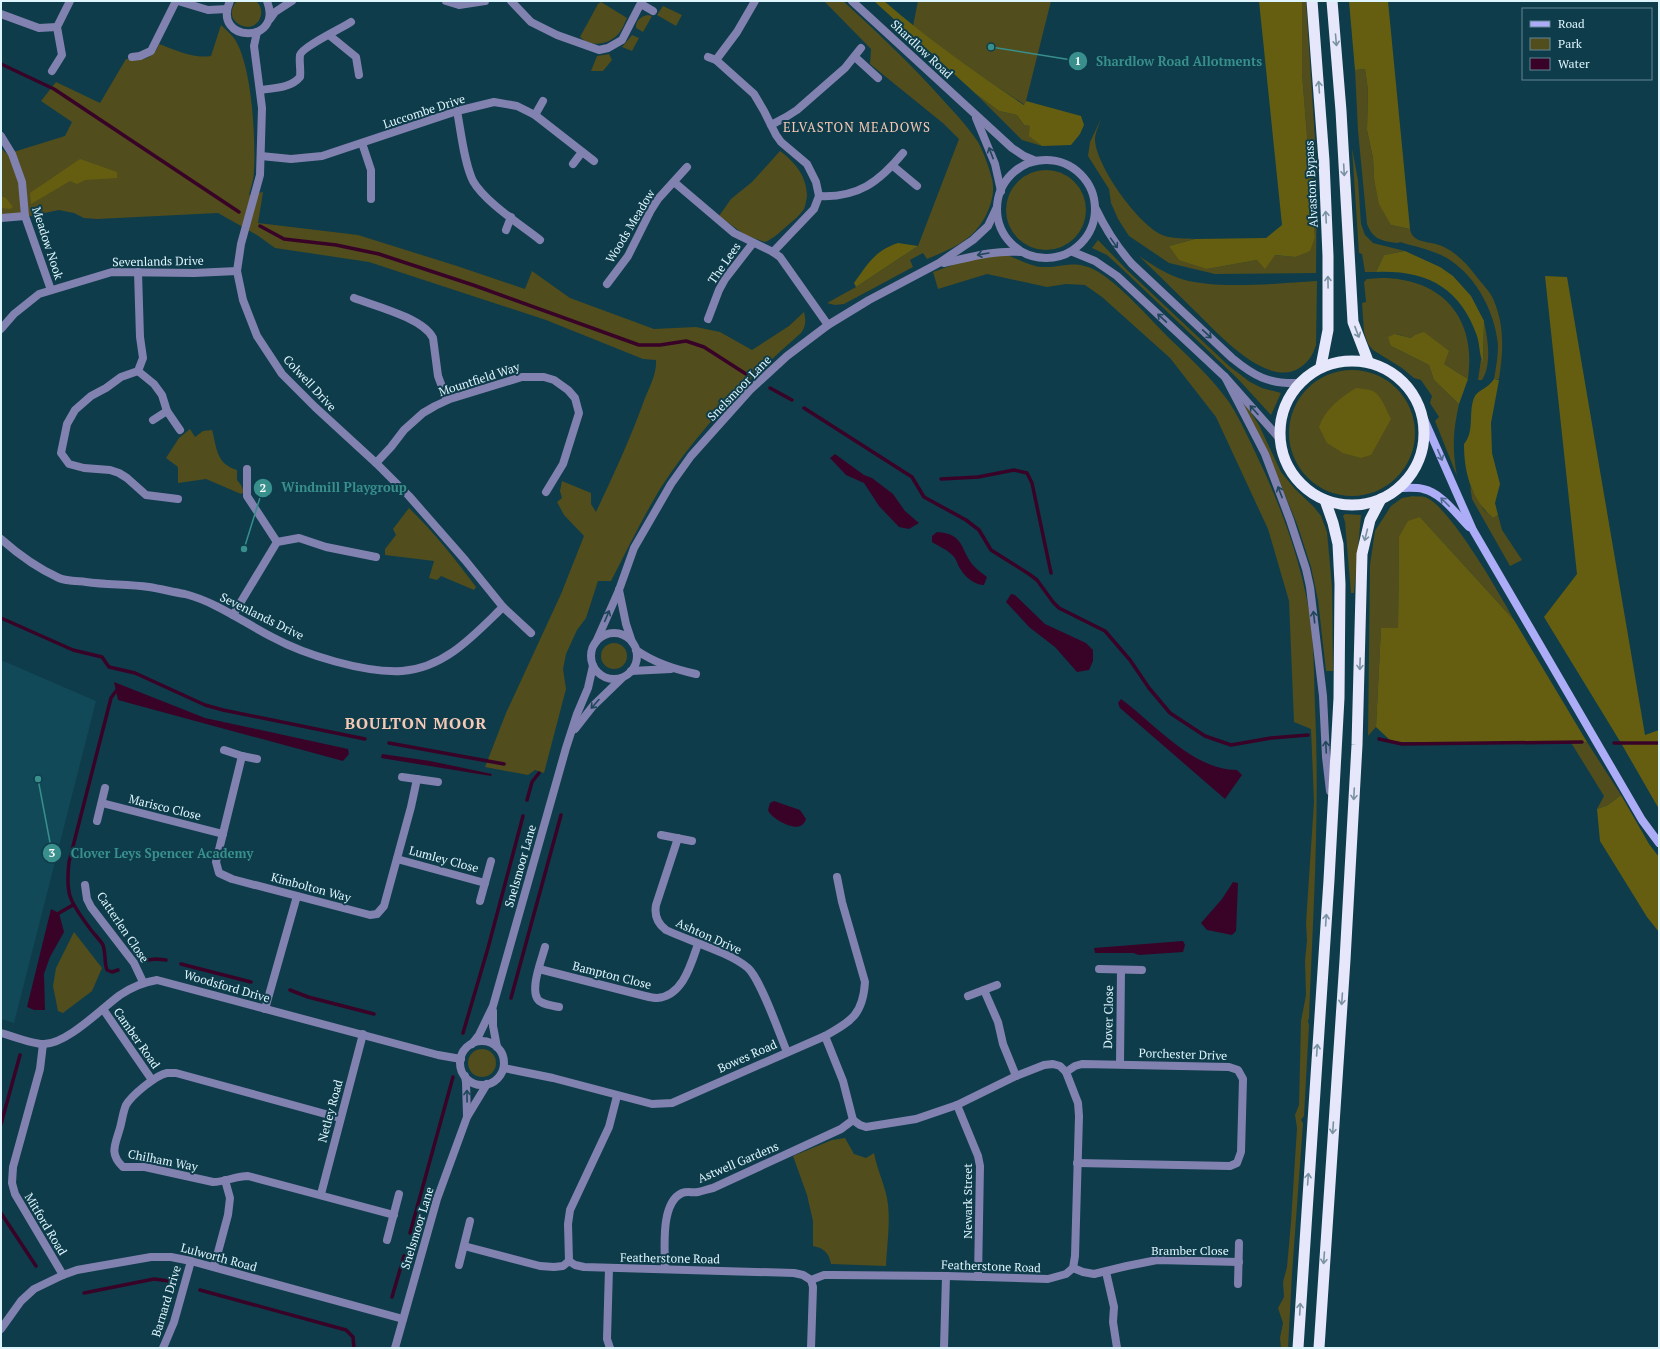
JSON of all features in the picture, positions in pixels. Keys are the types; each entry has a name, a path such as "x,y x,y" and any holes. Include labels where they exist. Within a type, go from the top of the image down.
{"highway":[{"name":"Alvaston Bypass","path":"1312,1 1324,161 1328,256 1328,330 1321,366"},
{"path":"1332,1 1341,112 1353,322 1368,361"},
{"path":"1353,359 1368,361 1392,374 1407,388 1416,400 1424,419 1425,437 1422,454 1413,473 1398,488 1381,499 1365,504 1338,504 1325,500 1308,490 1289,469 1284,460 1280,439 1284,409 1298,383 1321,366 1339,360 1353,359"},
{"path":"1319,1348 1345,960 1357,745 1362,554 1370,520 1381,499"},
{"path":"1298,1348 1333,813 1339,698 1340,584 1338,544 1325,500"}],"main road":[{"path":"1424,419 1472,530 1642,820 1659,843"},
{"path":"1398,488 1423,488 1433,492 1472,530"}],"street":[{"path":"52,71 62,55 57,27 70,1"},
{"path":"132,57 140,56 151,51 177,1 208,10 228,5"},
{"path":"266,25 270,17 270,7 267,1"},
{"path":"245,34 257,32 266,25 275,12 292,1"},
{"path":"446,1 459,6 485,1"},
{"path":"511,1 531,22 557,35 599,50 608,48 622,40 641,2 653,11"},
{"path":"755,1 737,32 712,58 754,94 770,125 781,142 807,164 816,182 819,196 817,203 808,216 773,252"},
{"name":"Shardlow Road","path":"852,1 975,116 1012,148 1024,156 1037,161"},
{"name":"Colwell Drive","path":"228,5 227,18 233,28 245,34 254,46"},
{"path":"1,14 39,28 57,27"},
{"path":"260,90 292,85 300,77 300,54 307,46 351,22"},
{"name":"Colwell Drive","path":"257,32 254,46 262,108 260,175 241,244 237,271 243,300 257,336 282,374 340,432 376,463 436,525 469,564 502,608 531,633"},
{"path":"329,35 356,57 359,75"},
{"path":"770,125 797,110 845,68 861,48"},
{"path":"854,57 878,78"},
{"path":"534,115 543,101"},
{"name":"Luccombe Drive","path":"261,156 291,159 322,156 457,111 494,102 517,106 534,115 594,161"},
{"path":"457,111 469,169 473,180 480,191 540,240"},
{"name":"Shardlow Road","path":"975,116 995,164 1001,191"},
{"name":"Meadow Nook","path":"1,136 12,154 22,182 25,216 51,290"},
{"path":"362,143 370,170 371,199"},
{"path":"573,164 582,152"},
{"path":"819,196 839,197 849,194 876,181 893,166 903,153"},
{"path":"1095,209 1094,222 1089,235 1073,252 1064,256 1050,258 1030,256 1022,252 1004,235 1000,226 997,207 1001,191 1007,180 1022,166 1037,161 1047,160 1063,163 1074,169 1086,180 1091,189 1095,209 1106,231 1118,249 1138,269 1246,370 1262,379 1278,382 1298,383"},
{"path":"893,166 917,186"},
{"name":"Woods Meadow","path":"607,284 628,256 651,210 687,167"},
{"path":"674,182 734,233 780,257 828,325"},
{"name":"Snelsmoor Lane","path":"596,642 619,590 629,560 648,522 670,484 692,456 750,390 787,356 828,325 869,300 939,264 973,240 992,220 997,207"},
{"path":"1,218 25,216"},
{"path":"506,230 511,217"},
{"name":"The Lees","path":"708,319 719,290 725,279 752,243"},
{"name":"Snelsmoor Lane","path":"939,264 986,253 1005,251 1022,252"},
{"path":"1073,252 1095,261 1117,276 1225,378 1280,439"},
{"name":"Sevenlands Drive","path":"1,329 14,314 39,294 112,272 194,273 237,271"},
{"path":"138,272 140,337 143,358 138,371 121,378 91,396 75,410 67,424 61,453 69,464 84,468 110,470 119,473 146,495 178,498"},
{"path":"354,298 420,323 430,332 433,338 438,376 447,400"},
{"path":"138,371 154,384 162,395 167,411 180,430"},
{"name":"Mountfield Way","path":"376,463 392,447 404,430 422,413 447,400 522,377 544,377 554,380 568,390 575,398 579,413 563,464 546,492"},
{"path":"1225,378 1265,454 1290,520 1306,569 1310,587 1323,696 1326,757 1333,813"},
{"path":"153,420 167,411"},
{"path":"247,469 247,496 277,542"},
{"path":"233,615 277,542 299,538 326,547 376,558"},
{"name":"Sevenlands Drive","path":"1,539 23,558 60,578 103,584 148,587 181,594 217,606 274,638 325,658 363,668 388,671 419,668 442,658 462,646 502,608"},
{"path":"619,590 626,624 634,646 636,661 631,671 622,678 615,679 602,676 593,666 592,653 596,642 602,636 610,634 618,634 626,637 634,646 647,657 672,669 696,674"},
{"name":"Snelsmoor Lane","path":"472,1044 479,1035 493,1006 566,748 577,714 588,688 593,666"},
{"path":"631,671 672,669"},
{"name":"Snelsmoor Lane","path":"572,733 593,706 622,678"},
{"path":"224,750 257,759"},
{"name":"Kimbolton Way","path":"242,756 216,862 219,873 232,879 370,916 377,914 384,906 417,779"},
{"path":"402,777 438,782"},
{"path":"97,821 105,788"},
{"name":"Marisco Close","path":"102,803 223,834"},
{"path":"661,835 692,841"},
{"name":"Ashton Drive","path":"678,838 656,905 656,915 659,923 666,930 735,960 748,968 756,979 787,1052"},
{"name":"Lumley Close","path":"397,859 485,883"},
{"name":"Lumley Close","path":"480,901 491,861"},
{"name":"Bowes Road","path":"504,1068 553,1078 652,1104 672,1103 825,1036 842,1027 854,1016 861,1006 865,982 842,902 837,877"},
{"name":"Catterlen Close","path":"85,885 87,899 91,907 134,963 143,982"},
{"path":"265,1009 297,896"},
{"name":"Bampton Close","path":"539,968 657,998 668,995 680,986 698,944"},
{"path":"545,947 534,990 536,998 541,1002 559,1007"},
{"name":"Dover Close","path":"1099,969 1142,970"},
{"name":"Dover Close","path":"1120,1064 1121,970"},
{"name":"Woodsford Drive","path":"1,1033 42,1044 60,1040 121,995 143,982 157,980 438,1055 461,1059"},
{"path":"968,996 997,984"},
{"path":"984,990 998,1022 1003,1044 1016,1076"},
{"name":"Snelsmoor Lane","path":"493,1006 493,1026 497,1047"},
{"name":"Camber Road","path":"103,1009 152,1080"},
{"name":"Netley Road","path":"321,1194 363,1034"},
{"path":"825,1036 843,1081 853,1120 866,1127 916,1119 957,1105 1016,1076 1044,1065 1053,1064 1060,1066 1066,1072 1078,1103 1079,1116 1075,1256 1073,1268"},
{"path":"485,1041 497,1047 503,1057 504,1068 498,1078 488,1084 475,1083 465,1075 461,1065 461,1059 463,1053 472,1044 485,1041"},
{"name":"Mitford Road","path":"42,1044 40,1069 13,1167 12,1183 15,1194 63,1275"},
{"name":"Porchester Drive","path":"1066,1072 1075,1066 1082,1064 1229,1067 1238,1070 1243,1079 1240,1158 1237,1163 1230,1166 1077,1163"},
{"name":"Chilham Way","path":"340,1118 176,1073 166,1073 152,1080 131,1098 126,1106 115,1142 113,1154 123,1167 145,1167 213,1182 238,1176 248,1176 321,1194 394,1215"},
{"name":"Snelsmoor Lane","path":"465,1075 467,1116"},
{"name":"Snelsmoor Lane","path":"395,1348 437,1199 467,1116 488,1084"},
{"path":"464,1246 540,1266 563,1266 569,1261 568,1224 570,1210 609,1127 617,1096"},
{"name":"Newark Street","path":"957,1105 978,1156 980,1166 978,1277"},
{"name":"Astwell Gardens","path":"665,1269 666,1220 668,1211 675,1197 683,1192 697,1192 713,1188 842,1129 853,1120"},
{"path":"214,1268 228,1214 230,1198 225,1180"},
{"path":"387,1240 399,1194"},
{"path":"459,1265 470,1221"},
{"name":"Bramber Close","path":"1238,1284 1239,1243"},
{"name":"Lulworth Road","path":"1,1329 21,1301 34,1289 63,1275 76,1270 151,1257 171,1257 191,1261 402,1319"},
{"name":"Bramber Close","path":"1073,1268 1094,1274 1157,1260 1239,1262"},
{"name":"Barnard Drive","path":"163,1348 174,1322 191,1261"},
{"name":"Featherstone Road","path":"569,1261 584,1268 794,1273 803,1275 811,1280 824,1275 1048,1279 1066,1274 1073,1268"},
{"path":"609,1268 607,1339 610,1348"},
{"path":"1106,1272 1114,1307 1113,1322 1117,1348"},
{"path":"944,1348 946,1276"},
{"path":"811,1280 813,1287 811,1348"}],"shaded area":[{"path":"874,1 884,1 952,55 1024,105 1026,101 1081,116 1084,125 1080,134 1071,145 1042,146 1029,136 1030,126 1024,125 1017,115 999,111 976,94"},
{"path":"1259,1 1302,1 1302,73 1315,237 1310,251 1295,257 1275,255 1265,269 1257,260 1207,269 1179,260 1169,246 1195,239 1266,238 1282,225"},
{"path":"1349,1 1388,1 1410,229 1391,225 1379,204 1374,178 1373,158 1367,130 1368,90 1365,69 1355,70"},
{"path":"80,159 117,172 117,178 85,180 77,184 70,181 31,204 30,193"},
{"path":"1,196 6,198 13,207 10,209 1,208"},
{"path":"898,243 918,246 856,287 854,283 872,259 883,250"},
{"path":"1405,251 1440,267 1453,276 1471,296 1484,321 1483,363 1477,336 1470,319 1461,305 1451,294 1439,285 1425,278 1394,272 1376,272 1384,255"},
{"path":"1545,276 1567,277 1645,735 1659,730 1659,809 1621,743 1544,617 1577,574"},
{"path":"1424,332 1449,351 1444,364 1468,379 1459,404 1434,380 1429,365 1391,346 1388,337 1395,334 1411,338"},
{"path":"1494,379 1499,380 1491,423 1492,453 1500,484 1495,503 1498,515 1493,518 1485,511 1474,494 1470,484 1465,465 1464,444 1469,433 1471,410 1475,395 1489,385"},
{"path":"1356,388 1371,390 1376,393 1391,419 1371,455 1361,458 1343,453 1327,443 1319,427 1329,409"},
{"path":"1420,517 1514,620 1587,742 1392,742 1376,727 1381,628 1398,628 1399,537 1408,521"},
{"path":"1,660 96,701 14,1023 1,1019"},
{"path":"1621,795 1649,844 1659,857 1659,932 1647,917 1600,841 1597,809 1608,805"}],"green space":[{"path":"237,1 256,1 260,6 261,11 258,22 252,26 246,27 235,21 232,15 232,9"},
{"path":"824,1 843,1 894,49 931,87 961,120 978,142 988,165 993,185 991,203 986,215 975,231 963,242 927,259 923,253 910,260 913,267 844,304 835,305 827,303 856,287 918,246 959,139 944,124 870,64 871,49"},
{"path":"918,1 1051,1 1025,105 970,69 913,26"},
{"path":"1302,1 1306,1 1317,170 1316,273 1215,274 1169,263 1129,236 1118,219 1111,203 1109,189 1088,156 1090,142 1101,119 1095,137 1097,151 1111,180 1121,195 1132,209 1155,231 1169,237 1195,239 1169,246 1207,269 1257,260 1275,255 1295,257 1315,237 1302,73"},
{"path":"601,2 627,18 620,32 611,40 600,44 589,43 580,37 598,4"},
{"path":"663,6 682,15 676,26 657,15"},
{"path":"648,15 652,16 643,32 636,28 636,25 641,17"},
{"path":"221,25 234,38 240,50 249,83 252,102 254,177 249,195 263,192 258,223 358,235 525,289 532,271 570,298 654,329 696,327 720,332 752,350 789,326 804,312 805,323 801,333 762,368 707,426 660,489 611,581 598,581 586,618 577,630 566,654 563,669 566,689 544,773 535,770 528,775 485,767 506,713 561,594 584,536 564,515 557,502 562,498 560,491 562,481 591,493 591,504 596,512 622,455 651,384 656,360 643,359 546,320 369,262 275,248 257,235 218,213 97,219 84,218 74,213 59,210 1,222 1,148 7,154 65,136 72,122 41,101 56,82 100,103 126,59 146,58 153,54 159,44 191,55 204,57 211,56"},
{"path":"632,35 639,38 632,51 622,47"},
{"path":"609,54 612,60 603,71 591,71 597,56"},
{"path":"1365,69 1368,90 1367,130 1373,158 1374,178 1391,225 1410,229 1411,234 1418,240 1438,244 1457,255 1489,291 1498,311 1500,320 1502,350 1499,379 1494,379 1498,345 1492,318 1480,292 1463,270 1441,255 1426,249 1400,242 1398,243 1379,239 1375,237 1369,229 1367,224 1358,131 1355,70"},
{"path":"976,94 999,111 1017,115 1024,125 1030,126 1030,136 1042,146 1022,140"},
{"path":"1352,148 1358,180 1361,224 1365,235 1373,243 1405,251 1384,255 1376,272 1365,272 1362,254 1359,253"},
{"path":"780,151 791,160 800,171 805,183 807,197 804,209 798,216 771,239 765,242 745,235 719,216 731,199 752,182"},
{"path":"1046,170 1061,173 1074,182 1083,195 1086,210 1083,225 1074,238 1061,247 1046,250 1031,247 1018,238 1009,225 1006,210 1009,195 1018,182 1031,173"},
{"path":"1098,240 1128,271 1229,366 1250,382 1262,388 1281,393 1271,415 1238,379 1118,265 1107,255 1092,248"},
{"path":"1007,255 1029,264 1042,267 1074,264 1095,270 1124,292 1208,376 1229,402 1252,445 1278,505 1297,557 1306,593 1311,623 1317,785 1309,1025 1304,1116 1301,1120 1303,1123 1288,1348 1281,1348 1280,1338 1283,1323 1278,1308 1284,1297 1283,1282 1287,1267 1291,1222 1297,1128 1295,1115 1299,1105 1301,1021 1306,995 1306,923 1314,802 1311,729 1294,722 1289,601 1268,529 1216,417 1170,358 1102,297 1085,285 1066,284 1047,287 987,274 938,289 933,272 975,257"},
{"path":"1139,256 1176,277 1207,284 1245,285 1317,281 1316,345 1312,355 1301,367 1288,372 1273,371 1258,365 1242,355 1228,343"},
{"path":"1381,278 1403,280 1422,285 1438,294 1451,306 1461,321 1467,338 1469,357 1468,379 1444,364 1411,338 1396,334 1391,346 1429,365 1434,380 1459,404 1455,423 1454,440 1454,457 1457,476 1435,421 1439,417 1430,403 1432,396 1421,380 1414,378 1402,368 1373,350 1368,344 1364,332 1362,303 1366,302 1364,282 1367,279"},
{"path":"1484,322 1488,344 1488,360 1482,380 1478,380 1481,359 1483,362"},
{"path":"1352,370 1364,371 1376,375 1392,384 1401,393 1410,409 1414,421 1414,445 1410,457 1401,473 1392,482 1376,491 1364,495 1352,496 1340,495 1328,491 1312,482 1303,473 1294,457 1290,445 1289,433 1290,421 1294,409 1303,393 1312,384 1328,375 1340,371"},
{"path":"1231,388 1245,403 1259,425 1281,472 1321,516 1327,532 1332,587 1333,671 1326,671 1318,600 1311,567 1297,524 1263,442"},
{"path":"190,429 195,437 203,431 212,430 218,454 225,464 237,470 237,480 244,492 241,494 206,479 178,483 178,467 166,458 179,438"},
{"path":"1470,486 1484,510 1493,518 1498,515 1502,530 1522,560 1510,566 1472,499"},
{"path":"1413,496 1425,497 1435,504 1447,516 1474,552 1514,620 1420,517 1399,538 1398,628 1381,628 1376,727 1368,736 1370,565 1375,531 1391,506 1402,498"},
{"path":"409,508 452,556 476,587 474,590 441,576 437,580 429,578 434,561 385,555 385,549 396,535 393,529"},
{"path":"1345,514 1361,515 1354,593 1351,593 1345,522 1343,516"},
{"path":"614,643 623,647 627,656 623,665 614,669 605,665 601,656 605,647"},
{"path":"1570,741 1587,742 1621,795 1608,805 1597,809 1604,796"},
{"path":"74,932 102,968 92,991 63,1013 58,1011 53,986 56,968"},
{"path":"482,1049 492,1053 496,1063 492,1073 482,1077 472,1073 468,1063 472,1053"},
{"path":"845,1138 854,1154 866,1158 874,1153 886,1192 888,1206 889,1223 886,1266 831,1264 829,1257 825,1252 820,1248 813,1246 813,1221 807,1195 793,1156 832,1140"}],"water":[{"path":"835,454 864,475 872,478 893,494 905,511 919,523 909,529 899,527 879,506 864,483 846,475 830,458"},
{"path":"937,532 946,533 957,539 972,564 987,577 984,585 977,584 968,578 963,573 953,556 932,542 932,536"},
{"path":"1011,594 1015,595 1045,624 1086,643 1093,650 1093,661 1089,670 1077,672 1055,647 1029,627 1006,602"},
{"path":"114,682 205,718 348,749 349,754 343,761 118,700"},
{"path":"1121,699 1175,744 1190,754 1221,768 1237,770 1242,775 1225,799 1120,708 1118,703"},
{"path":"382,754 430,761 492,774 491,776 381,758"},
{"path":"774,801 800,810 806,819 804,823 797,827 787,825 777,820 768,810 770,803"},
{"path":"1233,882 1238,883 1236,931 1232,935 1207,930 1201,923 1222,899"},
{"path":"51,909 59,913 64,932 50,957 44,974 45,1010 34,1010 27,1007"},
{"path":"1183,941 1185,945 1183,952 1139,955 1133,953 1095,953 1094,948"}],"waterway":[{"path":"1,64 54,89 239,212"},
{"path":"260,226 284,239 336,245 379,254 473,285 639,345 660,345 686,341 704,347 746,374"},
{"path":"770,388 792,400"},
{"path":"804,408 912,477 924,497 966,520 979,530 991,550 1037,580 1059,608 1105,631 1130,660 1149,688 1170,713 1205,736 1231,745 1271,738 1308,735"},
{"path":"941,479 978,477 1014,470 1027,473 1032,483 1051,573"},
{"path":"1,618 73,650 102,657 109,667 135,673 205,705 365,739"},
{"path":"116,691 111,698 69,862 68,884 74,906 103,945 107,970 112,972 118,970"},
{"path":"1379,739 1402,744 1582,742"},
{"path":"389,743 504,764"},
{"path":"1614,743 1659,743"},
{"path":"527,800 532,782 539,773"},
{"path":"511,998 561,815"},
{"path":"463,1033 488,948 523,816"},
{"path":"59,913 73,905"},
{"path":"147,960 166,960"},
{"path":"181,964 251,982"},
{"path":"290,990 308,997 374,1014"},
{"path":"1,1124 20,1055"},
{"path":"410,1233 453,1077"},
{"path":"1,1213 36,1266"},
{"path":"392,1297 404,1256"},
{"path":"84,1293 154,1279 169,1281"},
{"path":"200,1290 346,1330 353,1337 354,1348"}],"place":[{"name":"Shardlow Road Allotments","path":"991,47"},
{"name":"Windmill Playgroup","path":"244,549"},
{"name":"Clover Leys Spencer Academy","path":"38,779"}],"district":[{"name":"ELVASTON MEADOWS","path":"857,127"},
{"name":"BOULTON MOOR","path":"416,723"}]}
